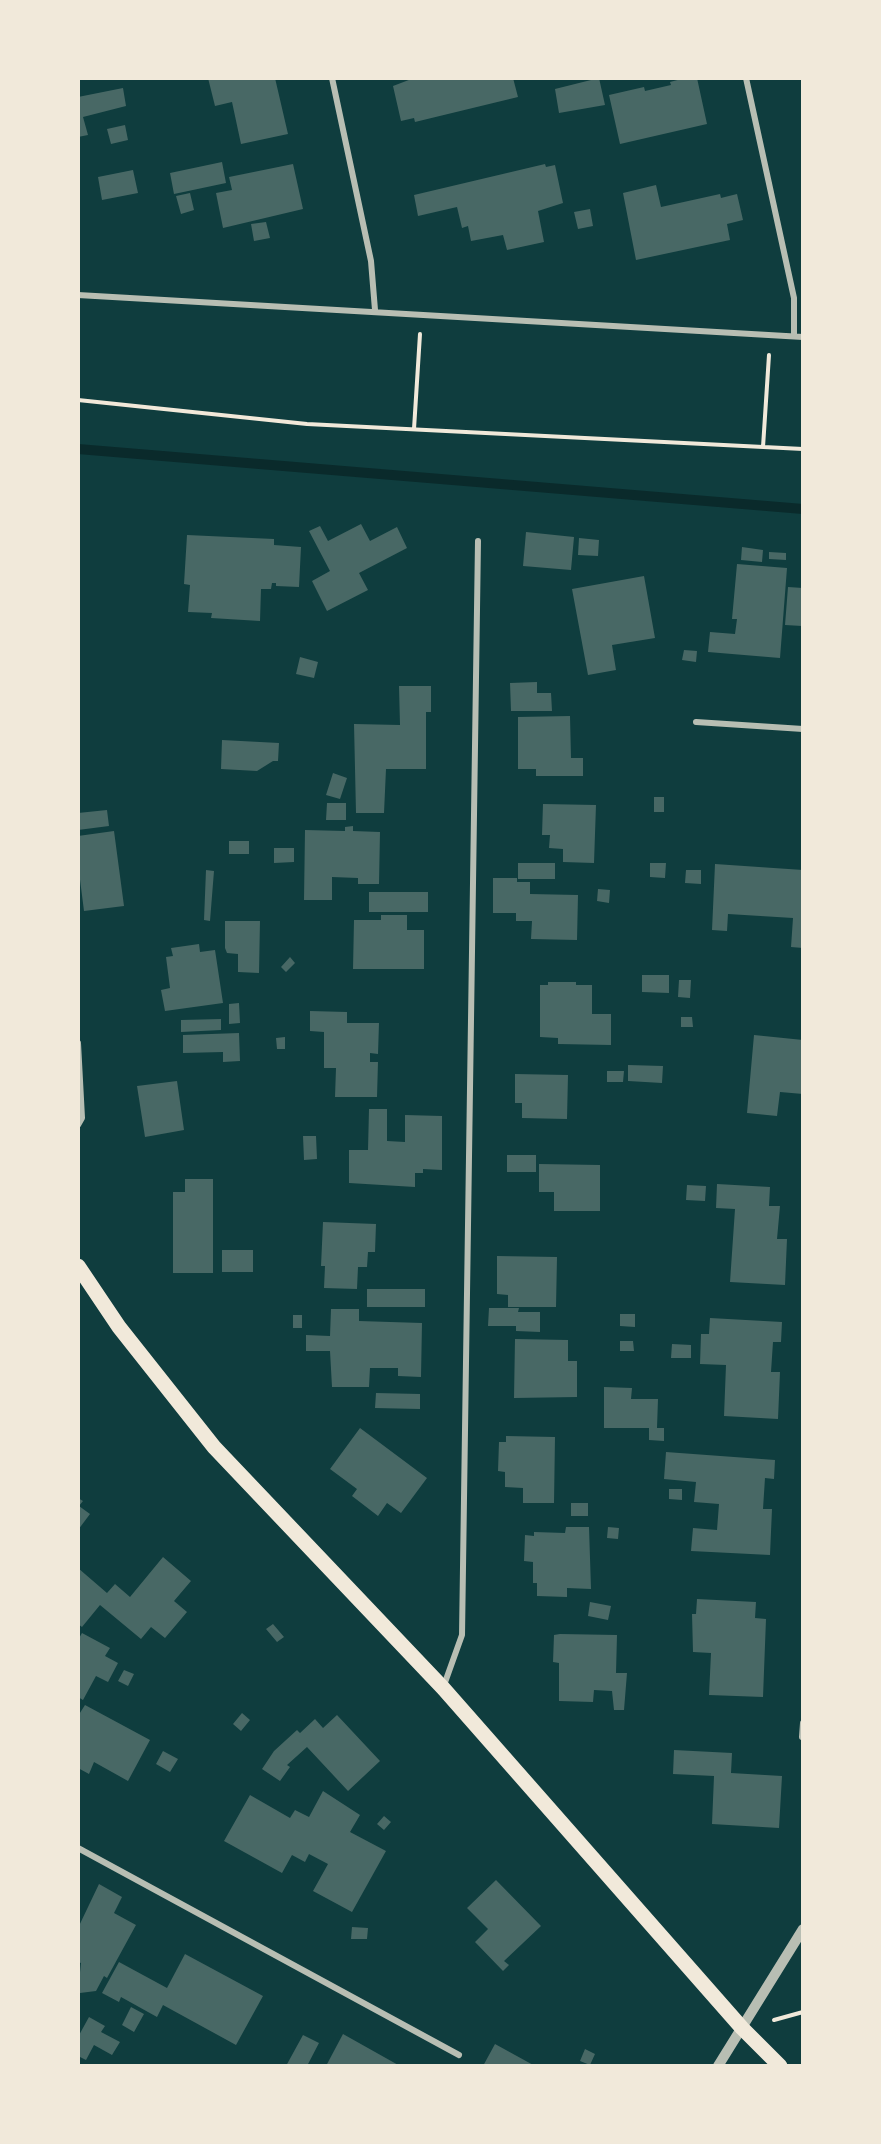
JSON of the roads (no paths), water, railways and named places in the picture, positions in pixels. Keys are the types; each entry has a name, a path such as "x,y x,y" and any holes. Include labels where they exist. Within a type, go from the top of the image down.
{"main road":[{"path":"78,1266 119,1327 214,1447 443,1688 742,2028 780,2066"}],"street":[{"path":"332,78 371,261 375,310"},
{"path":"746,78 794,298 794,336"},
{"path":"78,295 803,336"},
{"path":"443,1688 462,1635 478,542"},
{"path":"696,722 803,729"},
{"path":"78,1043 82,1118 78,1125"},
{"path":"802,1737 803,1723"},
{"path":"78,1848 459,2055"},
{"path":"718,2066 803,1929"}],"waterway":[{"path":"78,449 803,509"}]}
